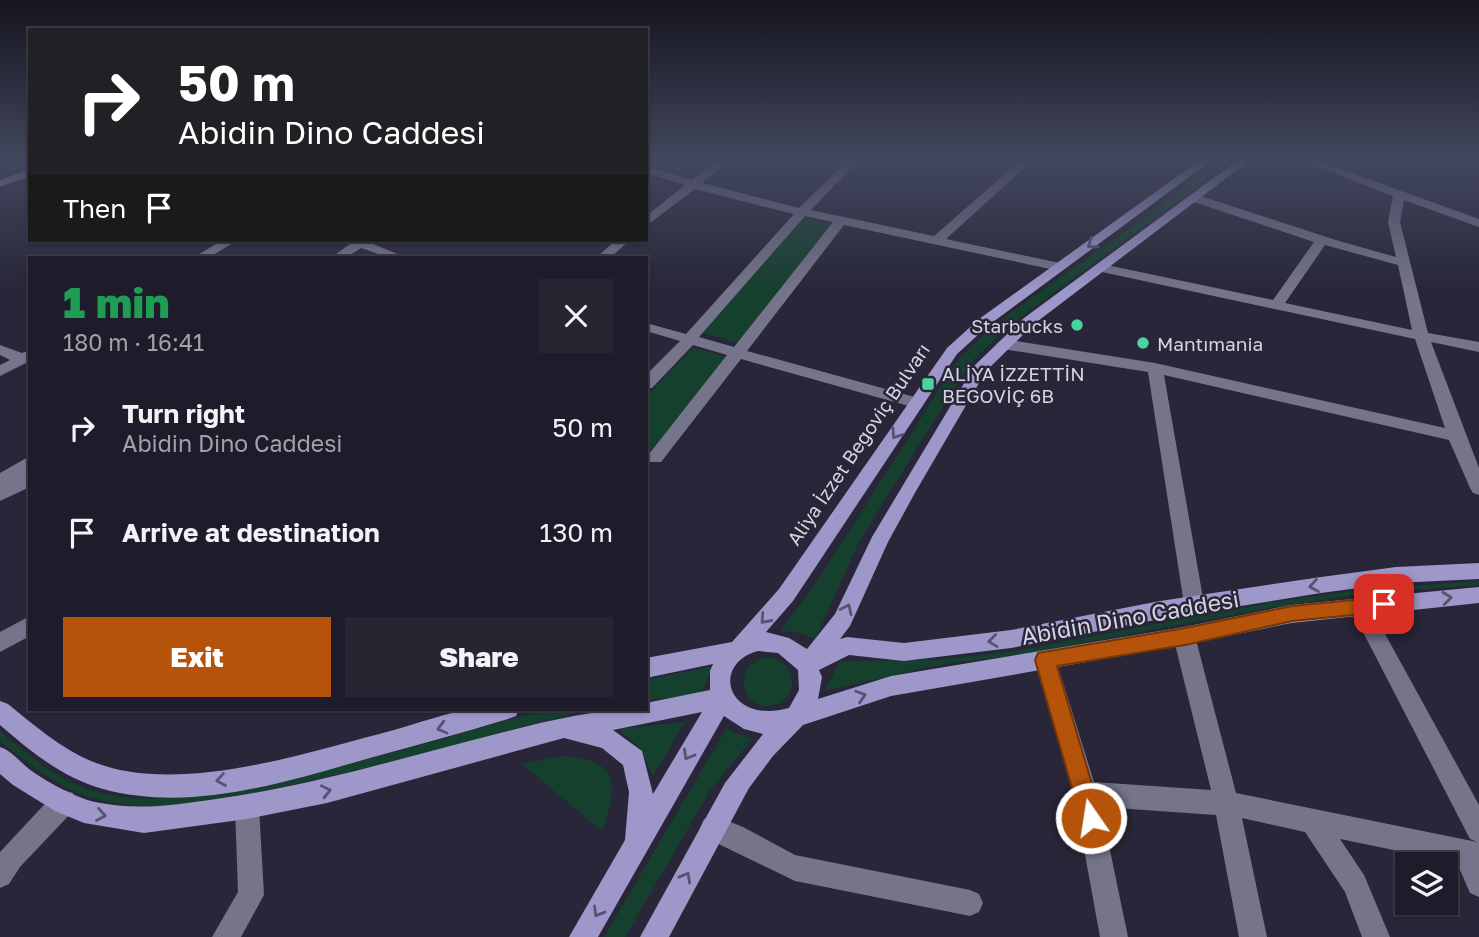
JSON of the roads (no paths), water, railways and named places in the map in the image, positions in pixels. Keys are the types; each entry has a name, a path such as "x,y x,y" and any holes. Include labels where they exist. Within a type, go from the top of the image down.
{"main road":[{"name":"Aliya İzzet Begoviç Bulvarı","path":"738,649 786,595 952,351 984,322 1147,204"},
{"path":"808,665 843,620 879,542 980,368 1029,321 1187,204"},
{"name":"Abidin Dino Caddesi","path":"808,665 846,646 904,652 1011,639 1194,604 1396,575 1479,571"},
{"name":"Abidin Dino Caddesi","path":"796,717 891,686 1185,636 1292,614 1479,595"},
{"path":"648,668 738,649 761,641 776,642 801,655 808,665 811,689 796,717 763,750 730,796 654,937"},
{"path":"738,649 721,671 720,686 723,697 734,713 748,722 764,726 781,724 796,717"},
{"path":"0,758 21,777 64,802 93,814 144,821 247,807 327,791 561,728 673,709 723,697"},
{"path":"583,937 723,697"},
{"path":"0,711 53,755 102,777 159,786 218,781 314,762 501,711"},
{"path":"561,728 608,739 634,759 640,792 637,845"}],"street":[{"path":"648,220 669,204"},
{"path":"768,204 1060,267"},
{"path":"648,382 689,340 802,212 813,204"},
{"path":"937,240 978,204"},
{"path":"1212,204 1322,240 1404,263"},
{"path":"1397,204 1394,222 1421,336 1456,436 1479,488"},
{"path":"1426,204 1479,223"},
{"path":"1445,204 1479,216"},
{"path":"655,458 841,220"},
{"path":"1276,305 1322,240"},
{"path":"203,256 228,242"},
{"path":"339,256 355,242"},
{"path":"359,242 395,256"},
{"path":"381,250 394,242"},
{"path":"604,256 622,242"},
{"path":"1102,268 1479,347"},
{"path":"648,328 916,403"},
{"path":"1003,344 1155,368 1456,436"},
{"path":"0,350 26,357"},
{"path":"0,371 26,357"},
{"path":"1155,368 1194,604"},
{"path":"0,482 28,463"},
{"path":"0,494 28,480"},
{"path":"1360,607 1479,830"},
{"path":"0,643 28,626"},
{"path":"1185,636 1226,803 1253,937"},
{"path":"1045,660 1086,794 1114,937"},
{"path":"1086,794 1226,803 1472,853 1479,884"},
{"path":"0,875 11,858 64,802"},
{"path":"226,937 251,895 247,807"},
{"path":"1312,821 1355,884 1376,937"},
{"path":"713,828 731,832 775,861 795,869 970,903"}],"place":[{"name":"Starbucks","path":"1077,325"},
{"name":"Mantımania","path":"1143,343"},
{"name":"ALİYA İZZETTİN BEGOVİÇ 6B","path":"928,384"}]}
